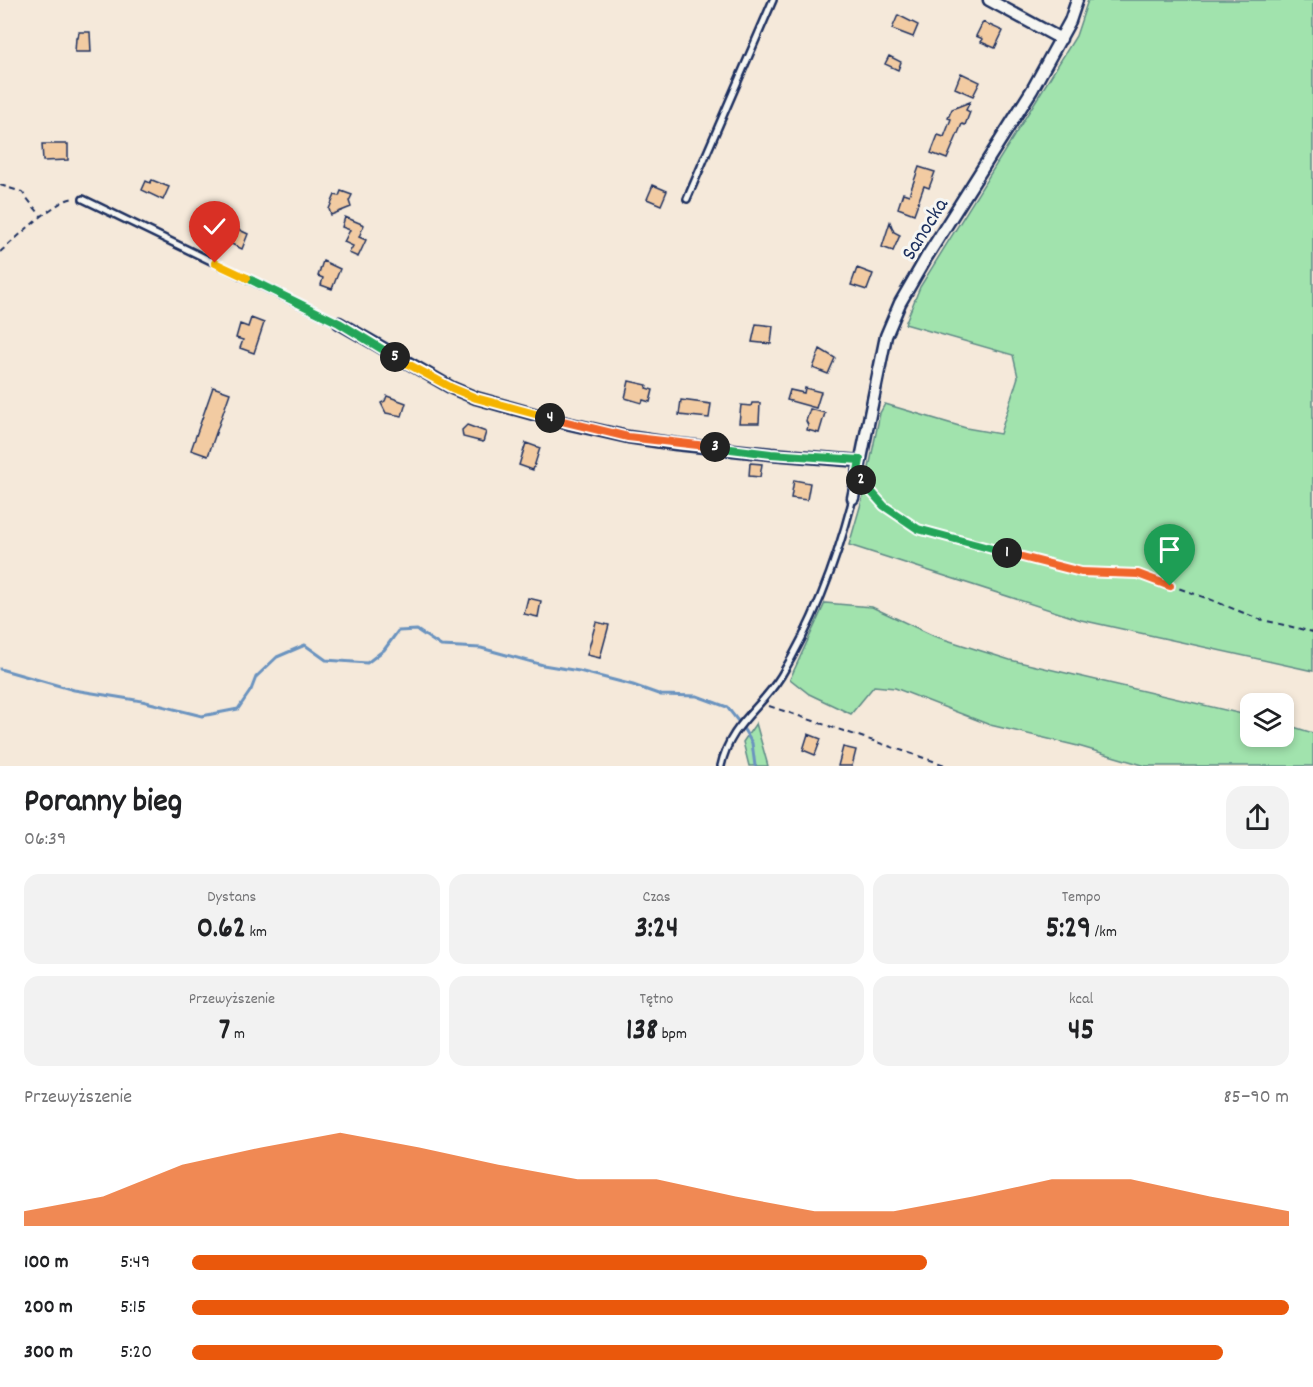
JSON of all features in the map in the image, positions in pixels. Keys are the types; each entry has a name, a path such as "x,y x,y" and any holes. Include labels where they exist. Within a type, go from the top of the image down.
{"street":[{"path":"989,0 1061,39"},
{"name":"Sanocka","path":"853,498 886,336 900,303 1032,90 1070,21 1077,0"},
{"path":"339,323 452,388 476,398 566,423 628,437 676,444 860,460"}],"lane":[{"path":"687,199 773,0"},
{"path":"83,199 339,323"},
{"path":"722,766 724,752 730,739 742,722 762,704 781,677 806,628 840,547 853,498"}],"path":[{"path":"0,185 22,192 42,217"},
{"path":"0,252 67,198 83,199"},
{"path":"857,476 884,506 918,529 1081,572 1138,574 1259,619 1313,632"},
{"path":"762,704 948,766"}],"green space":[{"path":"1088,0 1313,0 1313,671 1081,620 849,545 864,493 880,413 885,404 966,428 1000,434 1018,377 1013,355 905,324 920,287 1076,36"},
{"path":"825,603 872,607 934,636 1010,660 1240,713 1240,747 1294,747 1294,727 1313,733 1313,766 1146,766 1078,746 990,725 895,688 874,686 851,714 809,694 790,679"},
{"path":"756,723 768,766 749,766 743,742"}],"building":[{"path":"898,15 918,25 913,37 892,29"},
{"path":"983,22 1003,31 995,48 981,42 983,39 976,36"},
{"path":"79,32 90,32 91,52 75,52"},
{"path":"889,56 901,62 898,70 885,64"},
{"path":"961,73 980,82 973,96 955,88"},
{"path":"970,102 966,110 970,112 965,125 962,124 947,159 931,153 938,135 944,137 952,109"},
{"path":"42,144 68,144 68,160 43,161"},
{"path":"919,167 935,172 929,188 924,186 914,214 898,208 903,193 909,195"},
{"path":"152,180 169,187 163,200 142,190 146,181 150,183"},
{"path":"653,185 667,191 661,205 647,199"},
{"path":"341,191 352,195 349,201 351,207 331,215 329,209 335,195 339,196"},
{"path":"345,217 364,225 359,237 366,240 358,257 349,253 353,246 344,242 350,230 342,227"},
{"path":"890,222 894,232 900,235 893,251 882,247"},
{"path":"231,226 248,234 242,249 225,241"},
{"path":"323,261 340,269 332,289 321,285 323,278 318,276"},
{"path":"857,268 873,274 867,290 851,285"},
{"path":"251,318 264,323 254,353 240,348 243,340 236,338 240,324 248,327"},
{"path":"756,324 773,326 771,344 752,342"},
{"path":"820,349 835,358 828,374 813,368"},
{"path":"629,381 647,385 646,388 653,390 650,402 643,400 642,403 625,398"},
{"path":"213,387 230,393 208,456 191,450"},
{"path":"805,388 821,392 816,408 787,400 790,390 804,393"},
{"path":"387,396 406,403 402,416 386,413 381,403"},
{"path":"681,400 711,404 709,418 679,415"},
{"path":"752,403 760,403 759,423 739,423 741,405 751,406"},
{"path":"810,409 825,413 819,433 807,430 806,421"},
{"path":"467,425 486,432 483,442 463,437 462,430"},
{"path":"526,443 540,448 533,470 519,465"},
{"path":"750,463 762,464 760,477 749,476"},
{"path":"794,480 810,483 807,500 791,498"},
{"path":"528,598 541,601 538,617 524,614"},
{"path":"596,622 609,625 600,658 587,655"},
{"path":"808,734 821,739 815,755 803,750"},
{"path":"843,747 856,750 852,766 838,766"}],"waterway":[{"path":"0,669 74,690 142,701 202,716 238,709 251,690 256,677 277,657 305,645 326,660 367,663 384,650 398,631 417,630 441,646 481,648 543,665 579,671 633,685 661,695 697,696 727,707 738,721"},
{"path":"743,728 752,743 755,766"}],"route":[{"path":"215,263 339,323 432,378 476,398 601,432 628,437 771,454 860,460 857,476 884,506 918,529 1081,572 1138,574 1170,586"}]}
